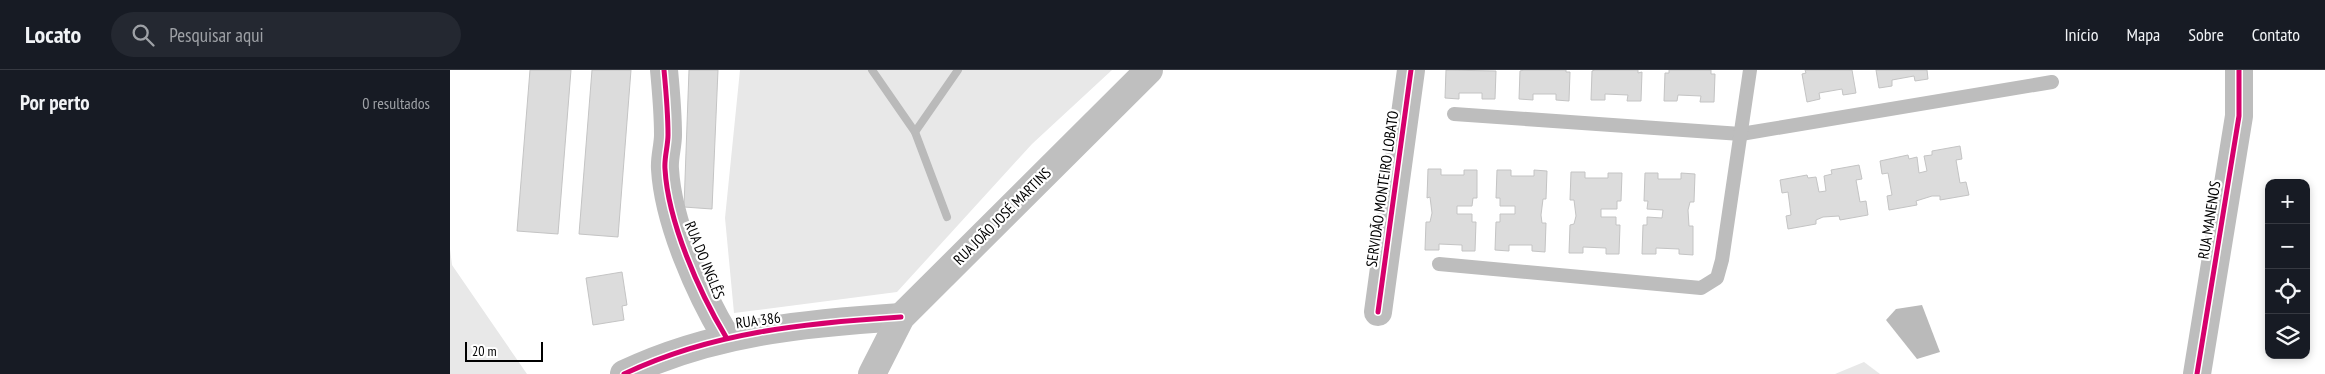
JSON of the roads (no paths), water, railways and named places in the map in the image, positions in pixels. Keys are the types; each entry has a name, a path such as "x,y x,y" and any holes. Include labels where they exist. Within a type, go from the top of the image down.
{"main road":[{"name":"RUA JOÃO JOSÉ MARTINS","path":"872,374 901,317 1149,70"}],"street":[{"name":"RUA DO INGLÊS","path":"664,70 668,136 664,168 672,209 681,242 716,321 726,337"},
{"name":"SERVIDÃO MONTEIRO LOBATO","path":"1378,312 1410,70"},
{"name":"RUA MANENOS","path":"2197,374 2240,116 2239,70"},
{"name":"RUA 386","path":"624,374 651,361 726,337 843,321 901,317"}],"lane":[{"path":"1439,264 1702,288 1717,278 1722,260 1750,70"},
{"path":"1454,114 1740,134 2052,82"}],"waterway":[{"path":"872,70 915,132 947,217"},
{"path":"915,132 958,70"}]}
